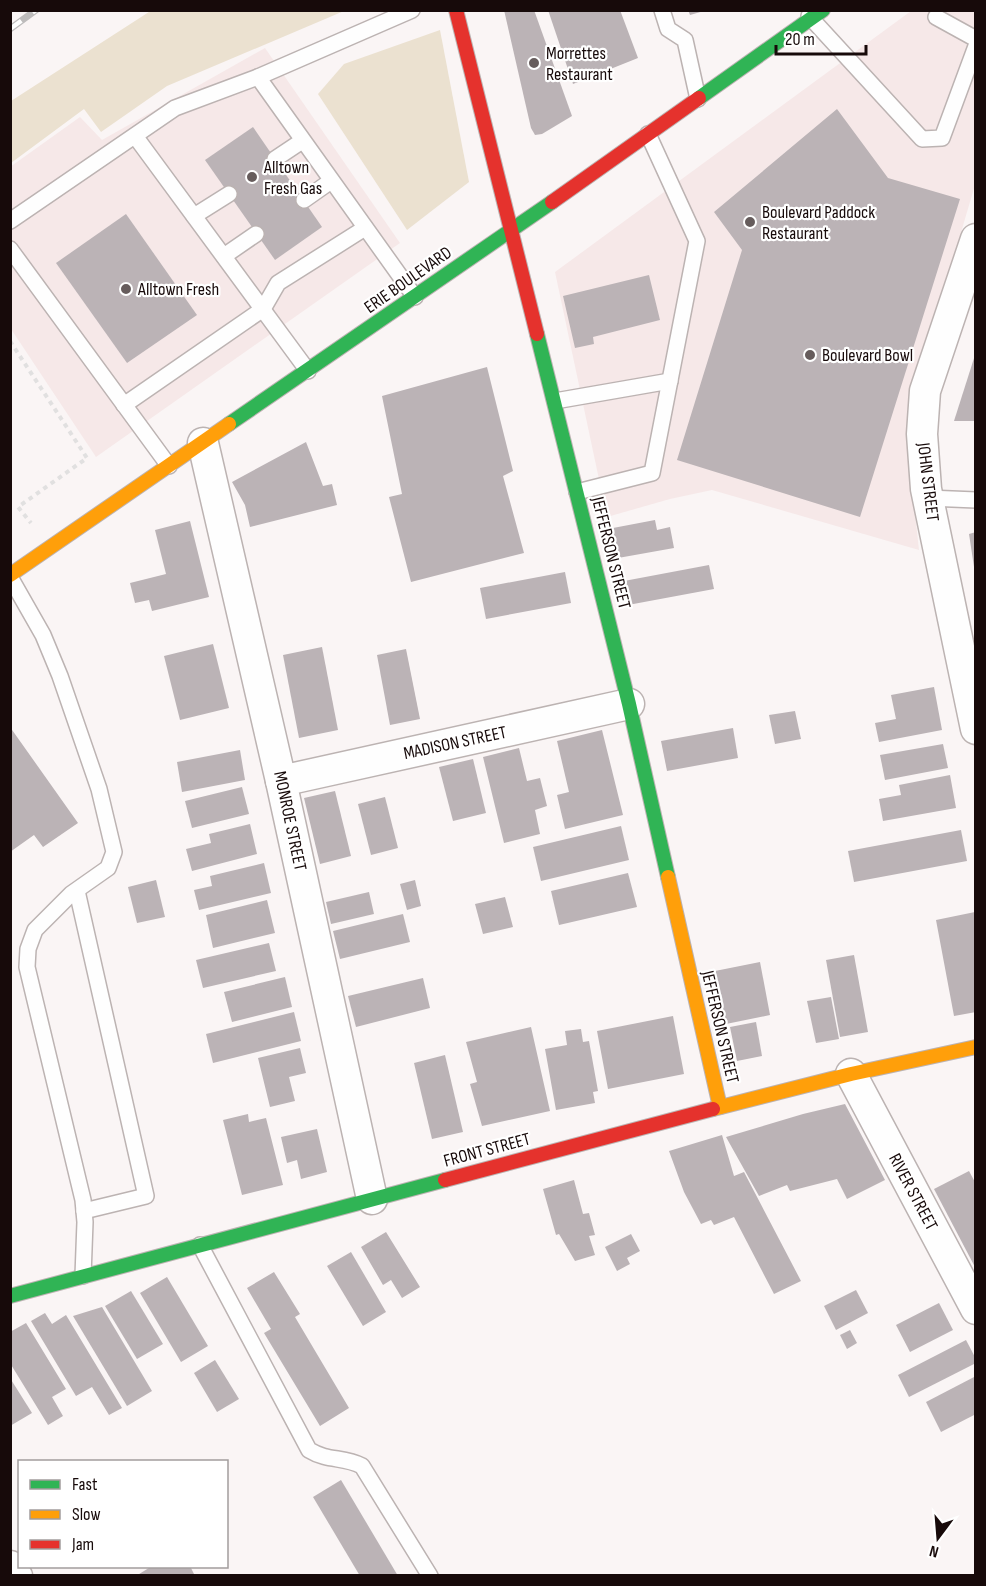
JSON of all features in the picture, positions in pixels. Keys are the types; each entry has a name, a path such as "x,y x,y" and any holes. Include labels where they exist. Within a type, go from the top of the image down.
{"main road":[{"name":"JEFFERSON STREET","path":"456,10 629,704 720,1107"},
{"name":"ERIE BOULEVARD","path":"10,576 512,230 814,14"},
{"name":"FRONT STREET","path":"10,1296 720,1107 851,1074 975,1047"}],"street":[{"name":"JOHN STREET","path":"975,239 925,391 922,434 928,498 975,729"},
{"name":"MONROE STREET","path":"203,443 281,781 372,1199"},
{"name":"MADISON STREET","path":"281,781 629,704"},
{"name":"RIVER STREET","path":"851,1074 975,1309"},
{"path":"10,1566 17,1575"}],"lane":[{"path":"10,221 176,108 258,77 412,10"},
{"path":"662,10 668,29 686,40 698,99"},
{"path":"814,14 922,140 942,138 975,46"},
{"path":"936,17 975,39"},
{"path":"258,77 415,297"},
{"path":"577,492 652,473 697,242 648,134"},
{"path":"135,136 308,371"},
{"path":"275,159 302,141"},
{"path":"304,200 331,181"},
{"path":"194,216 229,194"},
{"path":"124,405 263,309 278,283 365,228"},
{"path":"224,256 256,234"},
{"path":"10,249 169,466"},
{"path":"555,402 670,381"},
{"path":"928,498 975,500"},
{"path":"10,576 43,635 60,676 99,789 114,852 108,868 77,891 35,930 28,949 27,967 84,1210 83,1276"},
{"path":"77,891 146,1196 84,1210"},
{"path":"200,1245 309,1450 321,1458 354,1462 362,1466 430,1575"}],"path":[{"path":"10,341 87,458 18,507 50,548"}],"shaded area":[{"path":"152,10 344,11 167,86 101,132 84,109 11,163 11,101"},
{"path":"911,11 975,11 975,185 933,327 906,432 919,550 712,490 607,517 555,272"},
{"path":"440,30 469,182 407,230 318,94 344,64"},
{"path":"265,48 400,243 96,457 11,329 10,167 80,117 102,140"}],"building":[{"name":"Morrettes Restaurant","path":"504,10 534,10 572,116 542,134 535,135 531,128"},
{"path":"548,10 620,10 638,58 573,84"},
{"path":"688,10 703,10 704,11 690,15"},
{"name":"Boulevard Bowl","path":"837,109 888,178 960,199 860,517 677,460 742,250 714,212"},
{"name":"Alltown Fresh Gas","path":"253,127 322,227 275,260 205,160"},
{"name":"Alltown Fresh","path":"126,214 197,315 127,363 56,263"},
{"path":"649,275 660,320 593,337 594,344 575,348 563,296"},
{"path":"975,355 976,421 954,421"},
{"path":"487,367 513,471 503,476 524,553 411,582 389,497 402,494 382,396"},
{"path":"306,442 323,486 332,484 337,505 250,527 245,505 232,482"},
{"path":"655,520 657,530 670,527 674,548 618,558 613,528"},
{"path":"190,521 209,597 152,611 149,600 135,603 130,583 166,574 155,530"},
{"path":"976,532 976,567 974,567 969,534"},
{"path":"709,565 714,589 628,605 624,581"},
{"path":"565,572 571,603 486,619 480,588"},
{"path":"213,644 229,708 180,720 164,656"},
{"path":"322,647 338,730 299,738 283,655"},
{"path":"406,649 420,719 390,725 377,655"},
{"path":"934,687 942,730 879,742 875,723 896,719 891,695"},
{"path":"795,711 801,739 775,744 769,715"},
{"path":"10,727 78,823 43,847 34,835 10,852"},
{"path":"733,728 738,758 667,771 661,741"},
{"path":"602,730 623,815 565,829 557,795 569,792 557,741"},
{"path":"943,744 948,768 885,780 880,755"},
{"path":"519,748 527,781 540,778 547,806 535,810 540,834 504,843 483,757"},
{"path":"240,750 245,780 182,792 177,762"},
{"path":"473,759 486,813 453,821 439,767"},
{"path":"950,775 956,808 883,821 879,799 901,795 899,785"},
{"path":"242,787 249,814 192,828 185,801"},
{"path":"335,791 351,856 320,864 304,798"},
{"path":"385,797 398,848 371,855 358,804"},
{"path":"250,824 257,854 192,871 186,849 211,843 209,834"},
{"path":"621,826 629,860 541,881 533,847"},
{"path":"961,830 967,861 854,882 848,851"},
{"path":"264,863 271,893 199,910 194,890 212,886 210,876"},
{"path":"628,873 637,907 559,925 551,891"},
{"path":"156,880 165,917 137,923 128,887"},
{"path":"415,880 421,906 407,910 400,884"},
{"path":"369,892 374,914 331,924 326,902"},
{"path":"505,897 513,927 483,934 475,904"},
{"path":"267,900 275,933 213,948 206,915"},
{"path":"975,912 976,1012 954,1016 936,920"},
{"path":"403,914 410,942 340,959 333,931"},
{"path":"269,943 276,971 203,988 196,960"},
{"path":"854,955 868,1032 840,1037 826,960"},
{"path":"760,962 770,1015 726,1024 715,971"},
{"path":"285,977 292,1007 232,1022 224,992"},
{"path":"423,978 430,1008 356,1027 348,996"},
{"path":"831,997 839,1039 816,1043 807,1001"},
{"path":"294,1012 301,1041 213,1063 206,1034"},
{"path":"673,1016 684,1074 608,1089 597,1031"},
{"path":"756,1022 762,1056 737,1061 730,1027"},
{"path":"531,1027 550,1111 482,1126 470,1084 477,1082 466,1042"},
{"path":"581,1029 583,1042 589,1041 598,1091 593,1092 595,1103 556,1110 545,1049 567,1045 565,1031"},
{"path":"300,1048 306,1073 289,1077 295,1101 270,1107 258,1058"},
{"path":"445,1055 463,1132 432,1139 414,1063"},
{"path":"845,1104 885,1180 847,1199 837,1179 790,1191 787,1185 759,1196 726,1137"},
{"path":"248,1114 249,1122 266,1118 283,1185 242,1195 223,1120"},
{"path":"317,1129 327,1172 301,1179 297,1160 287,1163 281,1137"},
{"path":"722,1135 734,1176 744,1172 801,1281 774,1294 734,1217 714,1225 711,1220 701,1224 684,1192 669,1151"},
{"path":"969,1171 976,1184 976,1269 934,1189"},
{"path":"574,1180 583,1214 589,1213 595,1235 589,1236 595,1255 575,1261 559,1234 556,1235 543,1189"},
{"path":"386,1232 420,1287 402,1298 391,1280 383,1285 361,1247"},
{"path":"631,1234 640,1251 627,1258 630,1264 617,1271 605,1247"},
{"path":"351,1252 386,1312 363,1326 327,1266"},
{"path":"274,1272 300,1314 295,1317 349,1408 320,1426 264,1333 271,1329 247,1288"},
{"path":"167,1277 208,1346 181,1362 140,1293"},
{"path":"856,1290 868,1313 836,1330 824,1306"},
{"path":"131,1291 163,1344 137,1359 105,1306"},
{"path":"939,1303 953,1330 910,1352 896,1325"},
{"path":"102,1307 152,1391 127,1406 73,1316"},
{"path":"45,1313 52,1324 66,1315 122,1408 109,1415 92,1387 76,1396 31,1321"},
{"path":"26,1323 66,1389 52,1397 63,1416 48,1425 10,1363 10,1332"},
{"path":"850,1330 857,1343 847,1349 840,1335"},
{"path":"966,1340 976,1363 909,1397 898,1375"},
{"path":"215,1360 239,1399 217,1412 194,1373"},
{"path":"976,1376 976,1414 941,1432 926,1402"},
{"path":"10,1378 32,1413 10,1426"},
{"path":"341,1480 398,1576 360,1576 313,1497"},
{"path":"149,1568 191,1568 195,1576 136,1576"}],"railway":[{"path":"10,29 36,10"}],"traffic: fast":[{"path":"699,98 823,10"},
{"path":"229,424 552,202"},
{"path":"537,334 629,704 668,877"},
{"path":"10,1296 445,1180"}],"traffic: slow":[{"path":"10,575 229,424"},
{"path":"668,877 720,1107"},
{"path":"713,1109 851,1074 976,1047"}],"traffic: jam":[{"path":"456,10 537,334"},
{"path":"552,202 699,98"},
{"path":"445,1180 713,1109"}],"place":[{"name":"Morrettes Restaurant","path":"534,63"},
{"name":"Alltown Fresh Gas","path":"252,177"},
{"name":"Boulevard Paddock Restaurant","path":"750,222"},
{"name":"Alltown Fresh","path":"126,289"},
{"name":"Boulevard Bowl","path":"810,355"}]}
